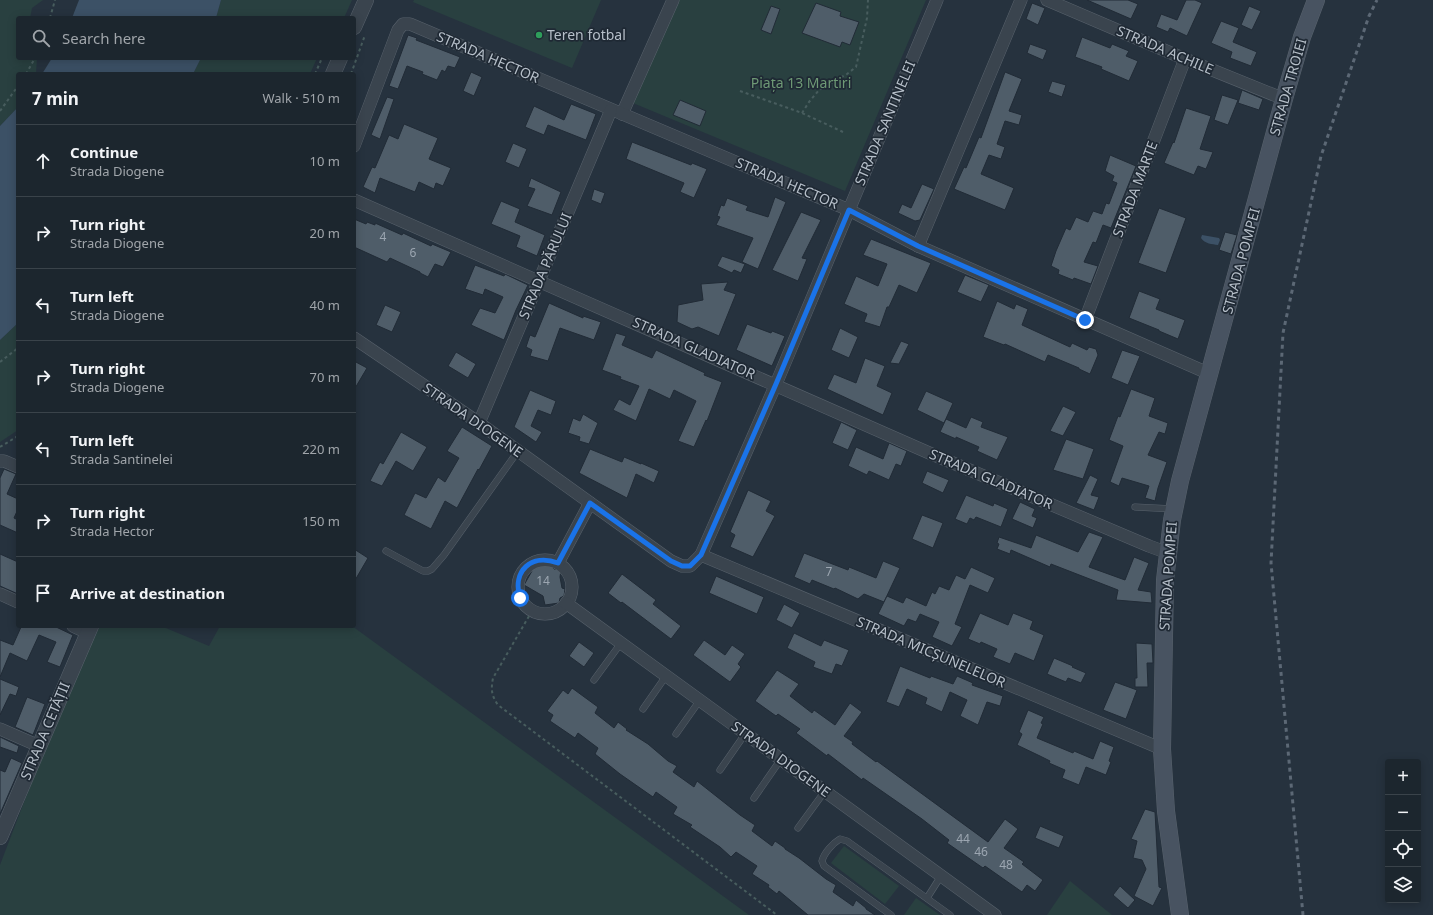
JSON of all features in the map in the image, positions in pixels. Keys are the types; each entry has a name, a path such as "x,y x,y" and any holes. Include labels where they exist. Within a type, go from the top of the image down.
{"main road":[{"name":"STRADA TROIEI","path":"1264,176 1284,98 1302,37 1316,0"},
{"name":"STRADA POMPEI","path":"1180,915 1167,818 1162,749 1164,596 1168,553 1174,509 1180,481 1264,176"}],"street":[{"path":"360,30 366,0"},
{"path":"617,112 673,0"},
{"name":"STRADA SANTINELEI","path":"701,555 776,384 937,0"},
{"path":"918,246 1021,0"},
{"name":"STRADA ACHILE","path":"1047,0 1185,59 1284,98"},
{"name":"STRADA HECTOR","path":"356,141 398,30 403,24 410,24 849,210 918,246 1210,374"},
{"name":"STRADA MARTE","path":"1085,320 1185,59"},
{"path":"334,72 339,60"},
{"name":"STRADA PĂRULUI","path":"479,423 539,280 617,112"},
{"name":"STRADA GLADIATOR","path":"356,201 942,458 1148,546 1168,553"},
{"name":"STRADA DIOGENE","path":"356,339 479,423 671,561 682,566 690,566 701,555"},
{"path":"0,461 4,461 16,466"},
{"path":"558,563 590,503"},
{"name":"STRADA MICȘUNELELOR","path":"701,555 1162,749"},
{"path":"541,559 558,563 565,568 572,586 571,595 566,604 554,612 539,614 532,611 525,606 517,590 517,582 520,573 526,566 541,559"},
{"path":"0,594 16,601"},
{"name":"STRADA DIOGENE","path":"566,604 995,915"},
{"name":"STRADA CETĂȚII","path":"0,837 90,629"},
{"path":"0,729 39,746"}],"lane":[{"path":"386,551 423,571 432,569 444,555 518,451"},
{"path":"1136,507 1174,509"},
{"path":"594,680 621,643"},
{"path":"643,709 666,676"},
{"path":"676,734 700,700"},
{"path":"720,770 746,734"},
{"path":"754,798 781,759"},
{"path":"798,828 825,791"},
{"path":"891,915 824,866 822,861 823,857 836,841 840,839 847,841 950,915"},
{"path":"927,898 941,876"}],"path":[{"path":"51,16 55,0"},
{"path":"802,113 819,90 852,71 856,67 867,18 868,0"},
{"path":"356,50 360,30"},
{"path":"27,72 34,60"},
{"path":"315,72 321,60"},
{"path":"351,72 354,60"},
{"path":"0,111 16,89"},
{"path":"740,91 802,113 843,132"},
{"path":"0,362 16,350"},
{"path":"0,447 16,437"},
{"path":"532,611 493,678 491,688 492,697 498,705 777,915"}],"green space":[{"path":"0,0 43,0 32,8 30,16 16,16 16,60 37,60 36,72 16,72 16,109 0,126"},
{"path":"221,0 352,0 345,16 217,16"},
{"name":"Teren fotbal","path":"414,0 601,0 572,68 413,2"},
{"name":"Piața 13 Martiri","path":"678,0 926,0 845,191 633,103"},
{"path":"200,60 316,60 311,72 194,72"},
{"path":"16,325 16,431 0,442 0,340"},
{"path":"99,628 166,628 209,646 219,628 355,628 749,915 0,915 0,865 63,700"},
{"path":"844,846 899,886 885,904 831,863"},
{"path":"1070,881 1112,915 1047,915"},
{"path":"916,898 940,915 904,915"}],"water":[{"path":"79,0 221,0 217,16 73,16"},
{"path":"51,60 200,60 194,72 43,72"},
{"path":"16,109 16,325 0,340 0,126"},
{"path":"1202,235 1219,238 1220,240 1218,245 1204,241 1201,238"}],"building":[{"path":"1087,0 1128,0 1138,4 1131,19"},
{"path":"1186,0 1195,0 1202,3 1187,36 1170,28 1168,32 1156,27 1161,14 1177,20"},
{"path":"816,3 841,12 840,16 859,22 850,45 842,42 840,47 802,33"},
{"path":"1032,3 1045,8 1038,25 1026,19"},
{"path":"771,6 780,9 771,34 761,30"},
{"path":"1249,6 1261,11 1252,30 1241,25"},
{"path":"1221,21 1239,28 1233,42 1257,52 1251,66 1230,58 1232,52 1211,43"},
{"path":"408,35 417,38 416,40 460,57 455,68 448,66 445,72 442,70 437,80 422,74 423,72 407,66 398,89 389,86"},
{"path":"1082,37 1110,48 1112,44 1129,51 1126,56 1138,61 1129,81 1101,69 1102,67 1075,57"},
{"path":"1030,44 1047,50 1043,60 1027,53"},
{"path":"471,72 482,77 474,96 463,91"},
{"path":"1005,72 1022,79 1009,111 1022,115 1019,125 1005,121 997,144 1005,147 1001,159 989,155 981,174 1014,188 1005,210 954,189 964,167 966,168 979,137 981,138"},
{"path":"1052,81 1066,85 1062,97 1048,92"},
{"path":"1242,90 1263,99 1259,110 1238,103"},
{"path":"1222,95 1238,100 1228,125 1214,120"},
{"path":"387,97 394,99 380,139 371,135"},
{"path":"680,100 706,111 700,126 673,115"},
{"path":"571,104 596,114 586,140 548,125 544,135 525,127 534,106 564,120"},
{"path":"1186,108 1211,116 1200,149 1213,152 1206,169 1198,166 1194,175 1164,163 1173,142 1174,143"},
{"path":"404,124 438,138 429,159 451,168 443,186 436,183 434,189 419,182 415,192 380,178 375,193 363,187 372,167 375,168 389,135 398,139"},
{"path":"632,142 691,165 692,163 707,169 694,198 680,192 684,183 626,159"},
{"path":"513,143 527,149 519,168 505,162"},
{"path":"1110,155 1136,166 1111,228 1103,225 1096,243 1093,242 1084,262 1098,266 1091,284 1074,278 1073,280 1058,274 1059,270 1051,266 1066,228 1070,230 1076,217 1088,222 1093,211 1102,214 1106,203 1109,204 1117,183 1112,181 1114,176 1105,171"},
{"path":"531,178 561,192 552,215 527,206 535,189 528,187"},
{"path":"922,184 934,189 920,220 915,221 898,213 902,204 911,208"},
{"path":"594,189 605,193 601,204 591,200"},
{"path":"775,197 786,202 758,269 742,262 753,238 716,225 720,217 717,216 721,205 724,206 727,198 748,206 746,210 768,217"},
{"path":"501,201 520,209 515,222 545,235 537,256 516,247 520,236 491,224"},
{"path":"1159,208 1186,218 1166,273 1138,263"},
{"path":"801,212 821,220 802,258 807,259 798,281 772,270"},
{"path":"356,220 366,224 367,222 375,225 375,223 402,235 403,233 431,246 432,244 451,252 443,267 435,264 428,277 390,258 387,262 356,248"},
{"path":"1225,232 1237,235 1231,254 1219,250"},
{"path":"871,239 931,263 917,293 899,285 889,307 887,307 880,327 864,322 867,314 844,304 856,276 878,286 887,264 863,255"},
{"path":"722,256 745,264 741,273 734,270 732,273 717,266"},
{"path":"475,265 504,276 505,274 528,285 504,340 471,325 480,308 495,313 503,297 485,289 483,295 465,289"},
{"path":"965,275 989,285 981,302 957,292"},
{"path":"728,282 724,290 736,294 719,336 698,327 692,329 677,322 678,305 703,300 701,284"},
{"path":"1139,291 1160,299 1156,309 1185,320 1178,339 1129,318"},
{"path":"997,301 1014,309 1016,304 1028,309 1022,325 1070,347 1072,343 1087,350 1089,347 1096,349 1098,355 1090,374 1048,355 1045,362 1005,344 1004,345 983,337"},
{"path":"549,303 583,318 583,316 601,322 594,340 560,328 548,361 530,356 532,350 526,347 530,335 535,337"},
{"path":"385,305 401,312 392,332 376,325"},
{"path":"747,324 771,333 772,331 785,336 772,366 736,350"},
{"path":"840,328 858,337 849,358 831,350"},
{"path":"616,333 626,336 622,345 652,358 656,350 705,373 704,375 722,382 707,421 706,420 694,447 678,441 696,401 674,390 670,399 649,389 636,421 613,410 619,399 630,405 639,386 602,370"},
{"path":"901,341 909,344 899,364 890,363"},
{"path":"1122,350 1140,356 1128,385 1111,378"},
{"path":"456,352 476,364 468,378 448,366"},
{"path":"865,358 885,366 877,386 892,393 883,415 827,389 834,374 856,383"},
{"path":"356,362 367,368 356,387"},
{"path":"1131,389 1155,398 1149,416 1168,423 1165,434 1159,432 1148,455 1167,462 1155,501 1145,498 1149,486 1122,478 1119,486 1110,482 1123,446 1109,440 1118,416 1120,417"},
{"path":"530,390 556,401 551,415 538,410 531,426 542,432 536,442 514,427"},
{"path":"926,391 953,403 944,423 917,410"},
{"path":"1063,406 1076,412 1063,436 1050,431"},
{"path":"583,414 598,423 589,444 579,441 580,437 568,433 573,418 580,421"},
{"path":"971,417 983,422 981,427 1008,437 997,460 977,451 979,447 940,432 946,419 966,428"},
{"path":"841,422 857,430 848,450 832,443"},
{"path":"462,427 492,446 457,508 445,501 431,529 404,515 415,493 426,498 438,477 445,482 459,458 447,451"},
{"path":"401,432 427,447 413,471 396,461 382,486 370,481 380,462 383,464"},
{"path":"1066,439 1094,449 1083,479 1053,470"},
{"path":"889,443 907,451 901,466 896,464 889,480 869,471 867,475 848,466 856,447 883,459"},
{"path":"590,449 622,462 624,457 659,471 654,483 636,474 627,498 579,473"},
{"path":"4,469 16,474 7,494 16,498 16,514 14,518 16,519 16,532 0,525 0,478"},
{"path":"927,471 949,480 943,493 922,483"},
{"path":"1090,475 1098,479 1091,495 1099,497 1094,510 1076,503"},
{"path":"748,490 771,501 766,511 775,516 753,557 730,547 735,535 730,532"},
{"path":"966,495 993,506 994,503 1008,509 1001,527 976,517 974,520 970,518 967,524 955,519"},
{"path":"1020,502 1035,509 1032,516 1037,518 1033,528 1012,519"},
{"path":"922,515 943,523 933,548 912,539"},
{"path":"1089,532 1103,537 1089,567 1125,580 1134,557 1149,563 1138,590 1151,592 1152,603 1116,600 1118,590 1051,564 1050,567 1011,550 1010,554 997,549 999,537 1031,548 1036,535 1078,552"},
{"path":"356,550 368,558 356,579"},
{"path":"804,553 848,570 849,567 876,578 883,561 900,568 884,602 864,594 858,599 835,588 834,589 812,580 810,584 794,577"},
{"path":"0,554 16,561 16,593 0,586"},
{"path":"536,563 551,564 554,569 561,570 560,577 562,588 565,589 564,596 560,598 559,603 545,605 543,596 524,585 532,571 528,569"},
{"path":"971,567 995,578 988,593 970,585 955,624 962,627 952,646 932,637 939,622 920,614 916,622 908,619 904,626 878,614 887,596 903,603 906,597 926,606 932,592 935,594 939,586 949,590 956,575 965,579"},
{"path":"622,574 656,600 653,604 681,626 671,639 608,593"},
{"path":"716,576 764,597 757,614 709,593"},
{"path":"784,604 800,613 792,628 776,620"},
{"path":"980,613 1008,625 1013,613 1033,621 1030,629 1044,635 1034,661 1015,653 1010,664 993,657 997,649 981,642 980,644 968,639"},
{"path":"21,628 58,628 73,635 60,667 47,662 56,642 39,635 27,661 10,653 0,677 0,640 13,645"},
{"path":"794,633 821,646 824,640 849,650 842,666 836,664 832,674 813,667 815,662 787,648"},
{"path":"704,640 725,655 732,645 745,654 738,664 741,667 730,682 693,655"},
{"path":"579,642 594,653 584,667 569,656"},
{"path":"1136,643 1152,644 1153,663 1147,663 1148,687 1135,687 1135,678 1137,678"},
{"path":"1054,658 1086,673 1081,683 1068,678 1066,682 1047,674"},
{"path":"900,666 930,678 931,676 953,684 957,676 973,683 972,685 1003,696 1000,706 987,702 978,725 960,716 967,700 950,692 942,712 925,704 927,698 907,689 899,707 886,702"},
{"path":"777,670 799,684 790,696 812,713 814,710 835,725 850,703 862,712 844,736 876,762 877,761 988,842 1005,819 1018,829 1004,848 1024,862 1022,864 1043,880 1035,891 1027,885 1022,892 985,866 983,868 947,843 949,840 922,819 863,778 862,780 828,754 827,756 796,733 800,729 778,714 776,716 755,701"},
{"path":"0,679 19,687 16,696 10,694 0,715"},
{"path":"1115,682 1137,690 1126,719 1103,710"},
{"path":"572,688 598,707 595,713 614,728 618,722 627,729 626,730 648,744 668,761 677,766 673,772 694,787 697,781 755,825 752,831 772,846 775,841 836,885 833,892 853,906 856,900 875,915 808,915 779,891 777,894 768,887 769,885 752,874 757,866 736,852 731,857 720,847 690,827 692,825 673,814 677,807 656,792 653,797 620,774 595,754 598,748 578,733 575,738 550,721 553,715 547,711 563,690 568,694"},
{"path":"27,697 45,704 33,735 15,727"},
{"path":"1028,710 1044,717 1041,723 1043,724 1037,738 1073,753 1074,751 1093,759 1100,741 1114,747 1109,761 1111,762 1106,775 1086,767 1079,785 1062,778 1065,770 1017,745 1022,734 1019,732"},
{"path":"0,737 19,746 17,753 0,747"},
{"path":"11,758 22,763 0,814 0,770 5,772"},
{"path":"1145,809 1155,812 1159,887 1162,888 1153,906 1134,896 1146,869 1142,860 1133,858 1137,841 1131,839"},
{"path":"1040,826 1064,836 1059,848 1035,838"},
{"path":"1120,886 1135,900 1128,908 1113,895"}],"railway":[{"path":"1303,915 1271,563 1283,333 1321,156 1369,16 1377,0"}],"place":[{"name":"Teren fotbal","path":"539,35"}],"route":[{"path":"520,598 517,590 517,582 520,573 526,566 541,559 558,563 590,503 671,561 682,566 690,566 701,555 776,384 849,210 918,246 1085,320"}]}
